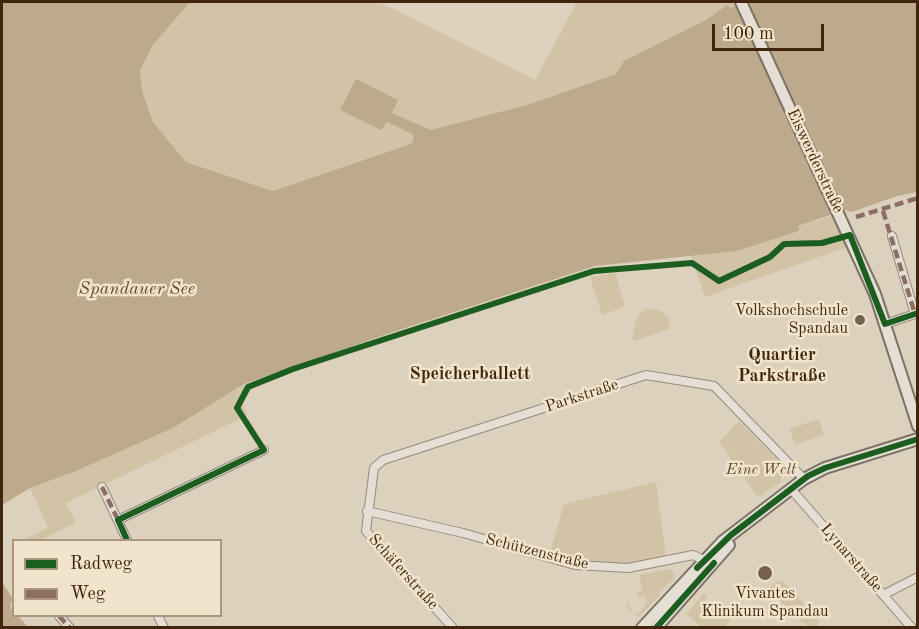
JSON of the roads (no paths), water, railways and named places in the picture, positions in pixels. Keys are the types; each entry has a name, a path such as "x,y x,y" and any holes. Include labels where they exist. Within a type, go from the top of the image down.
{"street":[{"name":"Eiswerderstraße","path":"741,2 875,294 918,426"},
{"path":"885,324 916,313 892,236"},
{"name":"Parkstraße","path":"368,511 374,468 383,460 646,375 714,386 804,479"},
{"path":"656,627 709,563 723,541 804,479 825,468 918,439"},
{"path":"118,520 264,450"},
{"path":"102,487 127,539"},
{"name":"Lynarstraße","path":"791,489 912,627"},
{"name":"Schützenstraße","path":"368,511 463,533 575,565 628,568 693,555 709,563"},
{"name":"Schäferstraße","path":"368,511 368,533 453,627"},
{"path":"643,627 709,563"},
{"path":"883,595 918,577"}],"water":[{"name":"Spandauer See","path":"2,2 190,2 153,45 140,70 142,91 153,122 186,162 273,191 411,144 414,139 412,134 387,122 381,130 340,110 356,79 398,100 392,113 431,130 530,104 616,74 624,61 706,20 727,5 731,8 747,2 917,2 917,192 897,196 852,212 845,210 798,226 799,231 737,251 595,266 387,334 242,385 173,428 76,471 30,488 2,505"},
{"path":"2,582 12,597 10,605 12,617 19,617 28,627 2,627"}],"place":[{"name":"Volkshochschule Spandau","path":"860,320"},
{"name":"Vivantes Klinikum Spandau","path":"765,573"}],"district":[{"name":"Quartier Parkstraße","path":"782,365"},
{"name":"Speicherballett","path":"470,374"}],"park label":[{"name":"Eine Welt","path":"761,470"}]}
